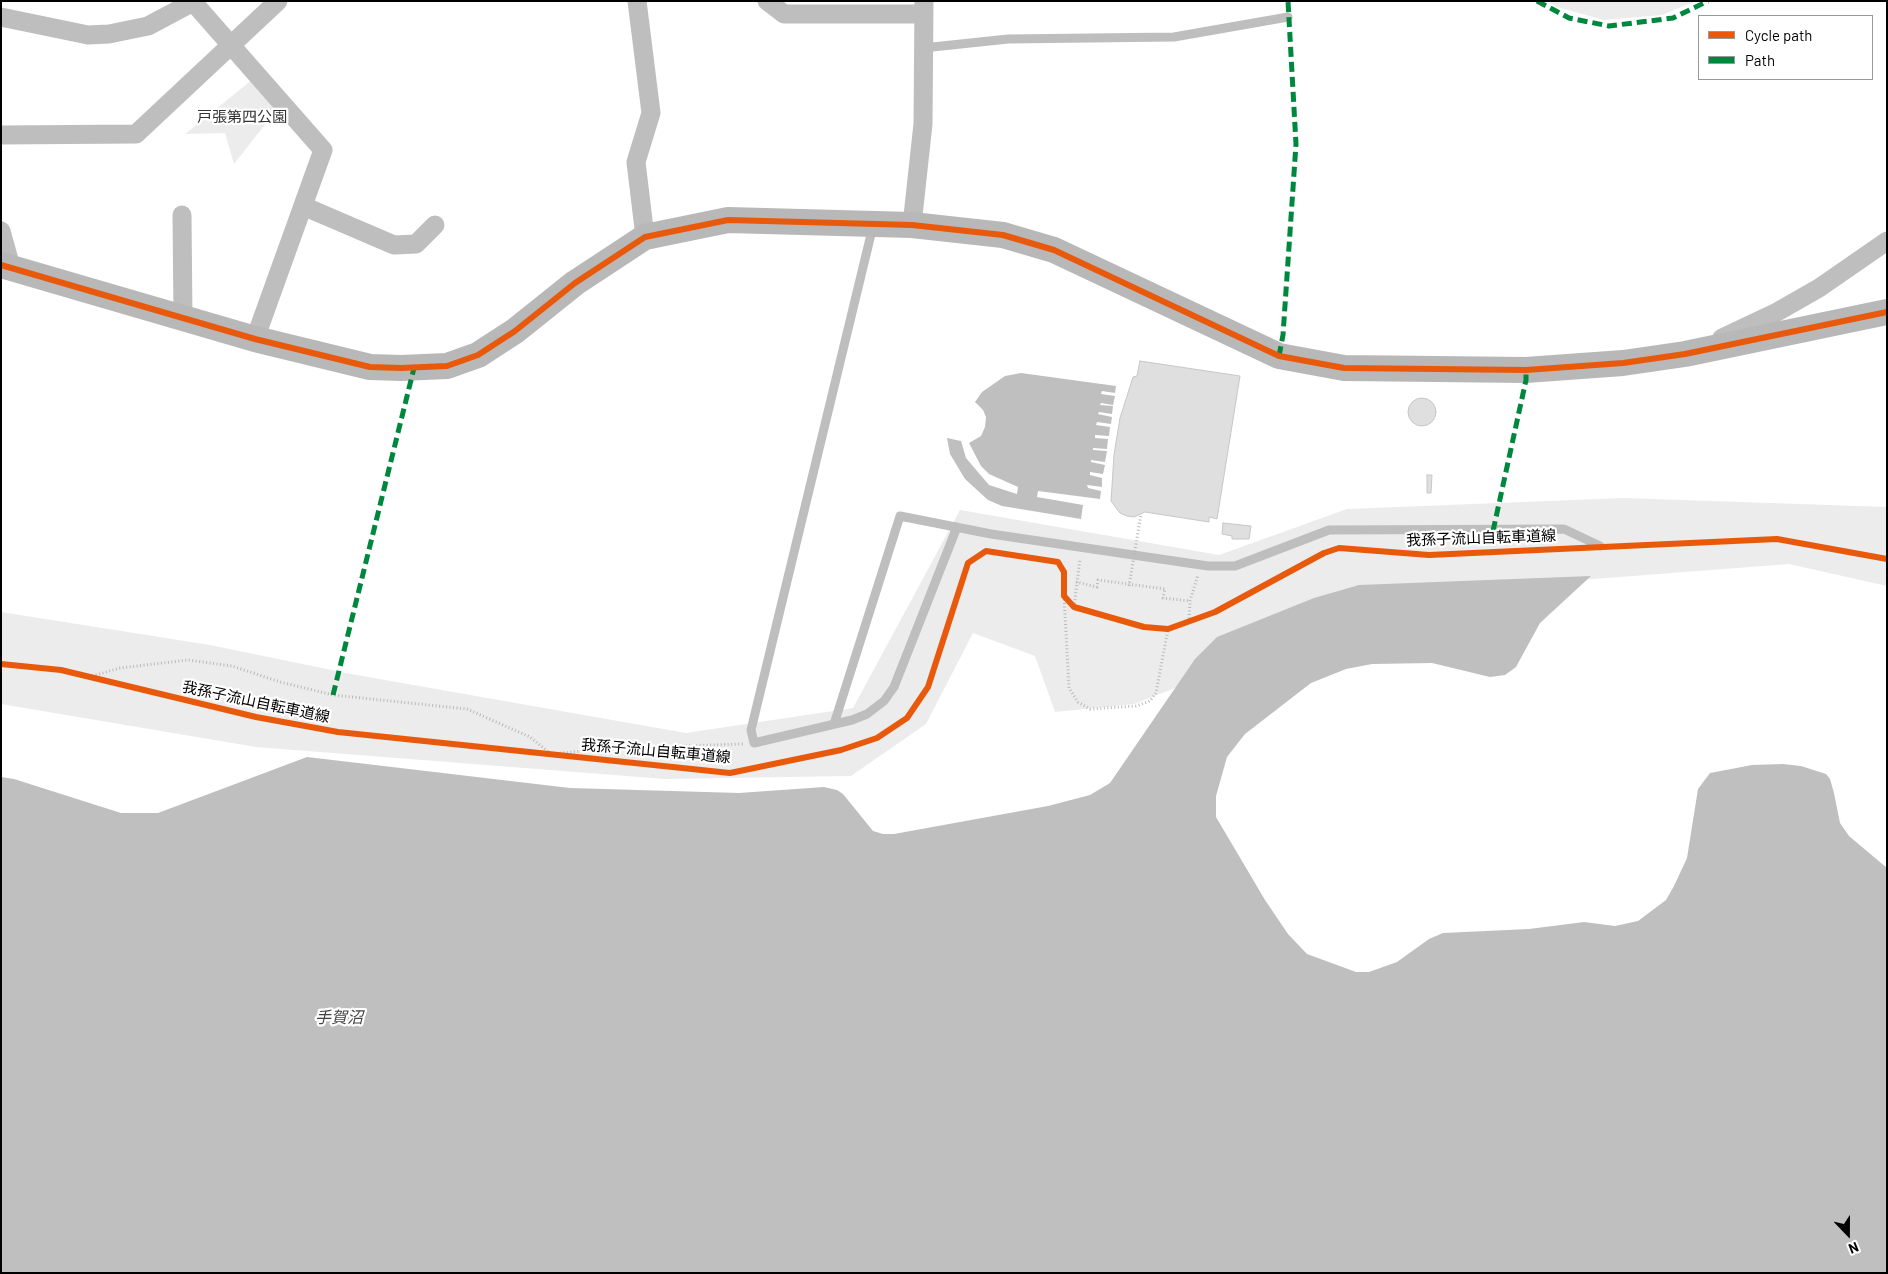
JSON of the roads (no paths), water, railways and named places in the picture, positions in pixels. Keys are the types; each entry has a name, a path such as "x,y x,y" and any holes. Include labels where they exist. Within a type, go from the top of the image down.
{"street":[{"path":"1,134 136,134 278,1"},
{"path":"637,1 651,112 636,162 645,237"},
{"path":"767,1 784,14 924,8 923,124 912,225"},
{"path":"1,17 88,35 109,34 148,26 193,2 232,44 323,150 255,340"},
{"path":"303,206 394,245 416,244 435,225"},
{"path":"182,215 183,318"},
{"path":"1,231 6,266 255,340 370,367 414,368 447,366 485,350 515,331 575,283 645,237 728,220 873,226 912,225 1003,236 1054,250 1279,356 1344,368 1526,370 1623,364 1685,354 1887,312"},
{"path":"1685,354 1776,312 1819,288 1887,241"}],"lane":[{"path":"923,48 1008,39 1174,37 1288,17"},
{"path":"873,226 751,730 754,743 867,714 884,701 894,687 957,527"},
{"path":"834,724 900,516 957,527 1208,566 1235,566 1329,530 1564,529 1600,546"}],"water":[{"path":"1021,373 1116,386 1115,393 1102,391 1101,394 1115,396 1113,405 1101,403 1100,405 1113,406 1112,414 1099,412 1098,414 1112,417 1111,424 1097,422 1096,425 1110,427 1109,436 1095,435 1095,438 1108,439 1107,449 1093,448 1093,450 1107,451 1105,462 1091,460 1091,462 1105,465 1103,474 1090,472 1090,475 1102,478 1102,487 1087,485 1088,488 1101,491 1100,499 1038,491 1037,497 1083,505 1081,519 1002,506 988,500 965,479 950,454 947,438 961,441 966,458 989,485 1017,494 1018,487 989,474 981,466 969,443 981,436 985,427 986,417 983,410 975,402 982,392 1005,376"},
{"name":"手賀沼","path":"1591,576 1540,623 1516,667 1505,675 1490,677 1432,663 1372,664 1346,669 1311,683 1245,734 1227,757 1216,796 1216,817 1265,900 1288,934 1307,954 1356,972 1369,972 1397,962 1429,939 1443,933 1529,929 1584,922 1615,926 1638,921 1666,900 1674,886 1687,858 1698,789 1710,773 1752,765 1783,764 1801,766 1826,774 1830,779 1834,793 1840,823 1849,836 1887,868 1887,1273 1,1273 1,777 14,779 121,813 158,813 307,757 570,788 739,793 824,787 837,790 843,794 873,831 883,834 894,834 1048,806 1090,795 1110,783 1195,659 1217,637 1314,598 1359,585"}],"park label":[{"name":"戸張第四公園","path":"242,117"}]}
